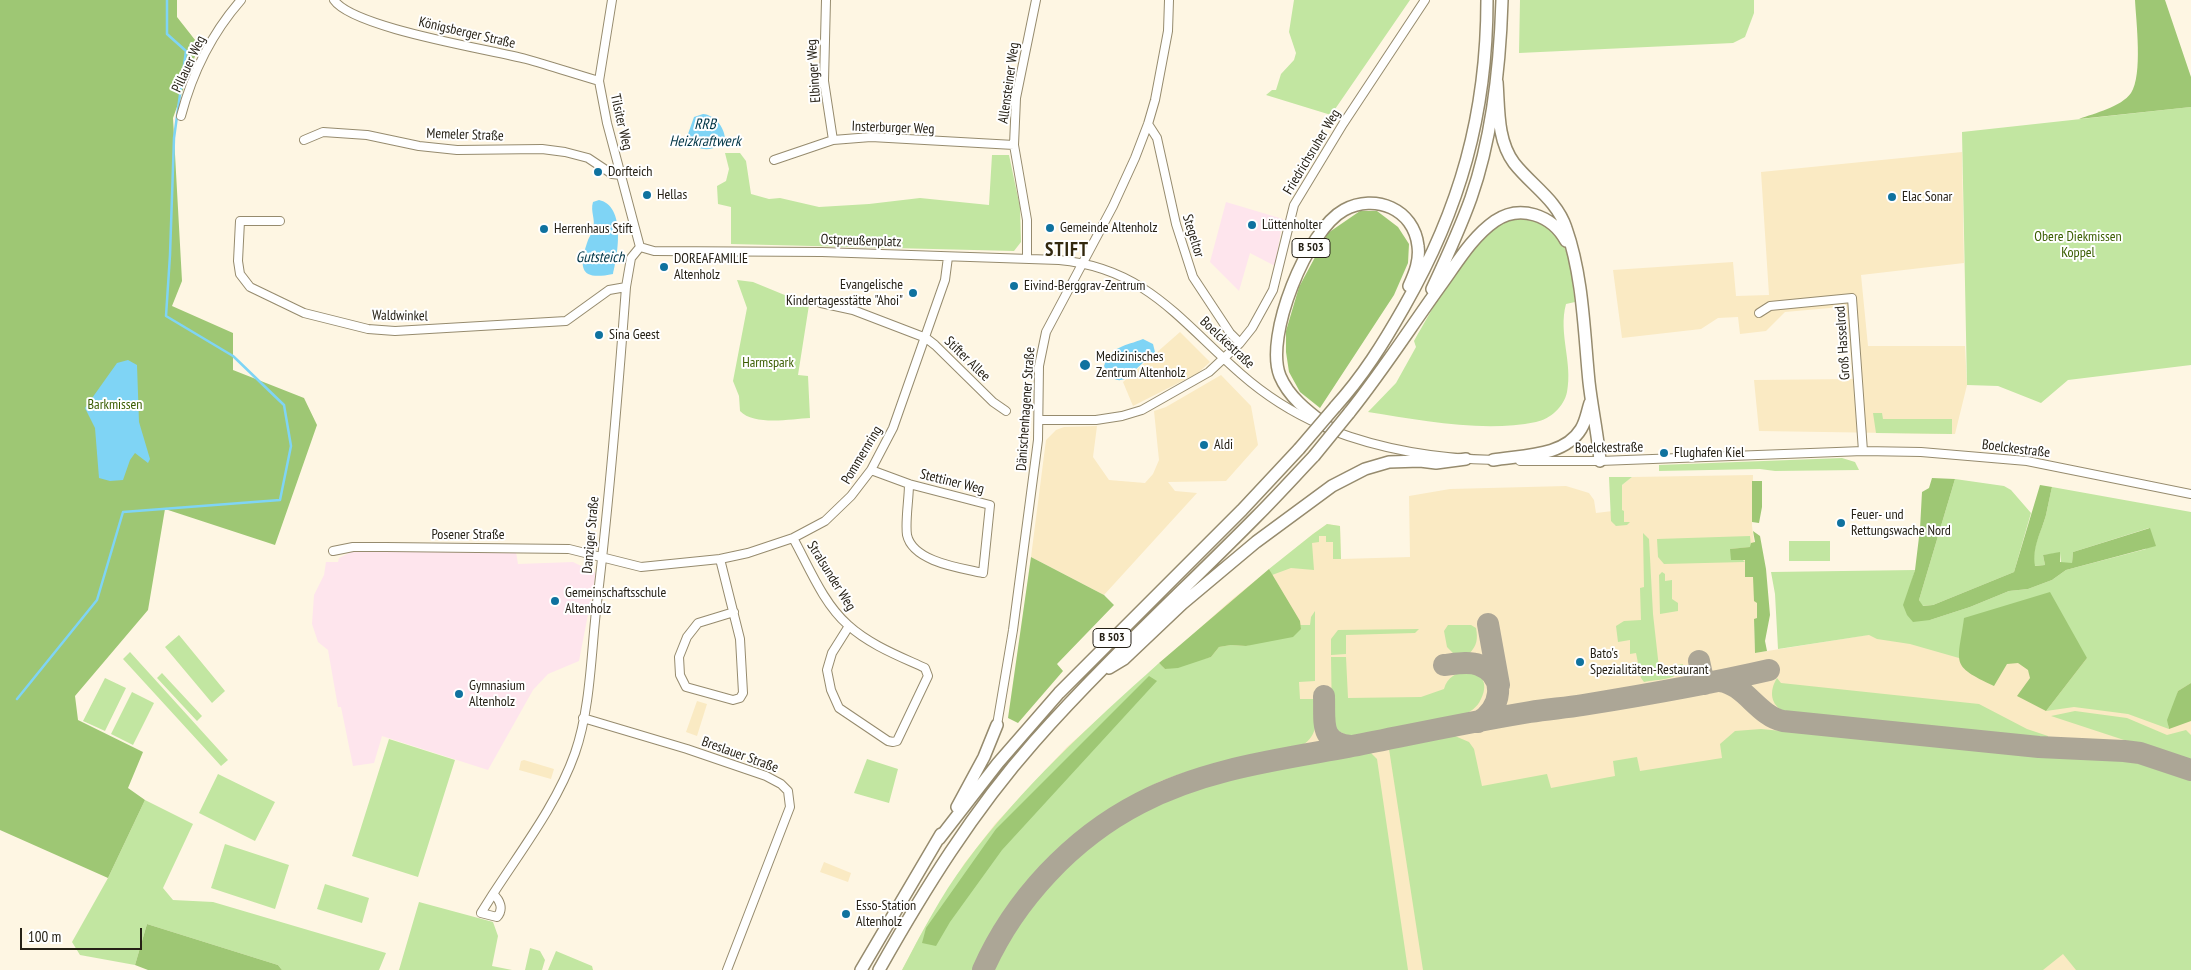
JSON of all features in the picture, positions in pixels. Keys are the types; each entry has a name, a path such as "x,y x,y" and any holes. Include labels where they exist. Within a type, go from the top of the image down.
{"highway":[{"name":"B 503","path":"861,970 883,929 938,839 1003,756 1058,693 1242,510 1299,449 1378,353 1422,277 1444,230 1469,153 1485,57 1487,0"},
{"name":"B 503","path":"879,970 936,874 986,801 1033,743 1095,676 1258,516 1314,456 1369,389 1422,309 1456,238 1471,197 1483,154 1497,82 1502,0"},
{"name":"B 503","path":"1497,82 1501,132 1507,151 1513,162 1544,194 1558,212 1566,227 1573,253"},
{"name":"B 503","path":"1332,430 1291,395 1280,375 1276,362 1276,347 1280,320 1293,285 1312,246 1336,214 1352,206 1376,203 1396,209 1411,224 1419,248 1418,260 1405,306"},
{"path":"1422,309 1473,242 1488,226 1502,217 1520,213 1543,217 1558,228 1573,253 1600,461"},
{"path":"1493,460 1549,452 1563,446 1580,430 1591,402"},
{"path":"1095,676 1124,659 1182,604 1276,527 1313,498 1347,477 1365,469 1403,461 1436,462 1466,459"},
{"path":"938,839 981,763 997,725"}],"street":[{"name":"Pillauer Weg","path":"181,116 185,99 208,47 241,0"},
{"name":"Königsberger Straße","path":"334,0 342,7 382,26 526,59 599,81"},
{"name":"Tilsiter Weg","path":"612,0 599,81 607,123 640,247"},
{"name":"Elbinger Weg","path":"826,0 824,81 833,140"},
{"name":"Allensteiner Weg","path":"1027,259 1026,214 1014,145 1016,98 1036,0"},
{"name":"Dänischenhagener Straße","path":"997,725 1013,630 1036,456 1039,420 1039,366 1046,332 1113,206 1148,124 1157,92 1168,31 1169,0"},
{"name":"Friedrichsruher Weg","path":"1039,420 1111,419 1151,406 1209,372 1240,343 1252,328 1273,290 1294,205 1343,124 1425,0"},
{"name":"Stegeltor","path":"1148,124 1157,138 1176,224 1193,277 1230,333 1240,343"},
{"name":"Memeler Straße","path":"304,140 323,132 367,135 419,146 457,150 542,149 588,158 612,174 621,176"},
{"name":"Insterburger Weg","path":"774,160 833,140 882,137 1014,145"},
{"name":"Waldwinkel","path":"280,221 240,221 238,261 240,274 250,287 304,313 368,329 405,331 566,321 609,290 626,287"},
{"name":"Ostpreußenplatz","path":"640,247 654,251 822,252 1027,259 1082,263"},
{"name":"Danziger Straße","path":"493,894 536,828 565,778 576,751 584,718 602,557 626,287 631,258 640,247"},
{"name":"Pommernring","path":"602,557 641,567 720,559 748,553 793,538 825,521 851,496 871,470 893,428 946,280 948,257"},
{"name":"Boelckestraße","path":"1082,263 1115,274 1156,296 1174,310 1255,386 1283,406 1332,430 1360,440 1402,450 1466,459 1600,461 1863,451 1921,452 2027,461 2191,494"},
{"name":"Groß Hasselrod","path":"1759,313 1770,306 1852,298 1863,451"},
{"name":"Stifter Allee","path":"821,303 854,310 926,338 935,344 993,402 1006,411"},
{"name":"Stettiner Weg","path":"871,470 909,484 990,505 983,573 942,563 914,549 907,535 909,484"},
{"name":"Stralsunder Weg","path":"793,538 836,612 849,626 887,651 926,668 928,676 897,741 894,742 839,708 831,690 826,670 832,653 849,626"},
{"name":"Posener Straße","path":"333,551 352,547 569,549 602,557"},
{"path":"720,559 734,612 740,639 743,693 740,698 733,700 686,687 680,675 680,657 687,637 698,623 734,612"},
{"name":"Breslauer Straße","path":"584,718 687,749 766,776 781,784 788,791 790,807 726,970"}],"shaded area":[{"path":"1962,152 1964,263 1861,275 1868,346 1965,346 1967,385 1955,434 1759,431 1754,380 1853,379 1847,311 1841,307 1785,312 1766,331 1740,334 1738,317 1718,318 1701,329 1622,338 1613,270 1733,262 1736,296 1769,295 1761,172"},
{"path":"1226,202 1283,219 1275,266 1250,253 1239,291 1210,262"},
{"path":"1180,332 1210,362 1198,373 1133,406 1123,382"},
{"path":"1221,375 1251,406 1258,445 1226,481 1168,482 1175,491 1197,493 1104,595 1031,557 1046,440 1056,430 1064,427 1097,426 1093,457 1109,480 1145,483 1153,474 1159,460 1154,411 1166,407"},
{"path":"1753,475 1752,526 1758,572 1757,619 1754,619 1755,653 1917,627 2191,546 2191,970 902,970 925,927 964,864 995,824 1067,747 1230,601 1327,524 1340,526 1341,559 1410,557 1409,496 1450,489 1566,486 1589,493 1594,500 1596,513 1621,510 1622,485 1632,477"},
{"path":"351,552 516,552 518,564 573,562 596,573 579,661 548,674 533,690 488,770 382,736 374,763 353,766 341,707 338,707 328,650 318,642 312,624 314,595 324,575 326,562 338,562 339,558"},
{"path":"697,701 707,704 697,736 686,732"},
{"path":"524,760 554,769 551,779 519,770 521,761"},
{"path":"824,862 851,873 848,882 820,872"}],"green space":[{"name":"Barkmissen","path":"0,0 177,0 177,17 199,45 173,118 182,281 172,306 233,333 233,370 304,398 317,425 275,545 165,509 148,610 75,696 78,720 143,752 128,788 145,800 108,878 0,830"},
{"path":"1294,0 1410,0 1331,115 1266,95 1272,90 1276,90 1281,74 1294,60 1296,53 1289,32"},
{"path":"1520,0 1754,0 1754,13 1745,37 1733,43 1519,53"},
{"path":"2135,0 2165,0 2191,77 2191,107 2079,119 2121,102 2127,98 2135,85 2138,61"},
{"name":"Obere Diekmissen Koppel","path":"2191,107 2191,365 2068,380 2041,403 1998,386 1967,385 1962,132"},
{"path":"725,153 740,153 746,161 751,194 769,199 780,198 819,207 920,198 989,205 992,155 1009,155 1020,207 1021,242 1014,251 731,244 731,207 718,204 717,186 726,181 729,169"},
{"path":"1360,211 1377,211 1398,227 1409,244 1408,263 1394,295 1320,408 1300,392 1289,372 1286,352 1286,331 1299,287 1328,233"},
{"path":"1529,217 1543,223 1561,240 1566,250 1572,275 1575,302 1566,304 1564,315 1564,337 1568,370 1567,392 1563,403 1556,412 1536,422 1516,425 1473,426 1430,422 1368,412 1396,383 1416,347 1414,341 1431,311 1477,243 1502,222"},
{"name":"Harmspark","path":"737,280 753,282 809,305 798,375 808,376 810,418 763,420 746,416 740,411 739,396 733,381 747,308"},
{"path":"1873,413 1882,413 1883,419 1952,419 1952,434 1876,433"},
{"path":"1842,458 1855,462 1859,470 1659,471 1659,465"},
{"path":"1609,477 1632,477 1622,485 1624,522 1630,522 1627,525 1616,526 1611,521"},
{"path":"1932,478 1955,479 1919,600 1923,606 1933,605 2014,572 2040,485 2052,487 2046,515 2036,546 2035,566 2045,565 2043,555 2060,552 2060,562 2072,563 2073,552 2150,528 2156,546 2066,570 2052,580 2028,589 2009,591 1970,607 1930,620 1913,622 1907,615 1903,605 1915,570 1922,492 1929,488"},
{"path":"1955,479 2004,486 2011,490 2031,513 2014,572 1933,605 1922,606 1919,600"},
{"path":"1752,481 1762,481 1762,507 1759,523 1752,522"},
{"path":"2052,487 2191,512 2191,683 2178,691 2168,726 2169,729 2128,714 2074,707 2046,711 2087,658 1965,618 1959,658 1910,644 1877,639 1869,635 1778,649 1775,594 1771,572 1915,570 1910,587 1930,620 1970,607 2009,591 2028,589 2052,580 2066,570 2146,549 2149,528 2073,552 2072,563 2061,563 2060,553 2043,555 2045,565 2034,566 2036,546 2046,515"},
{"path":"1327,524 1340,526 1341,559 1333,559 1333,542 1326,542 1326,536 1319,536 1319,542 1312,543 1314,570 1291,568 1272,575 1269,569"},
{"path":"1753,531 1760,536 1766,569 1770,615 1765,641 1767,651 1755,653 1754,619 1757,618 1757,603 1754,601 1753,577 1745,577 1745,560 1731,560 1730,549 1750,547 1751,543 1755,542"},
{"path":"1643,533 1649,539 1653,614 1659,668 1683,664 1682,670 1674,676 1644,682 1641,678 1636,653 1630,654 1630,640 1618,642 1616,626 1624,621 1641,620 1640,588 1644,587"},
{"path":"1750,536 1751,547 1730,549 1745,562 1664,564 1658,557 1657,539"},
{"path":"1789,541 1830,541 1830,561 1789,561"},
{"path":"1031,557 1104,595 1114,605 1057,664 1063,671 1018,723 1008,718"},
{"path":"1269,569 1300,621 1301,629 1293,637 1246,646 1231,645 1219,647 1211,657 1178,668 1165,669 1159,663"},
{"path":"1662,572 1665,574 1665,581 1672,580 1672,599 1678,603 1678,611 1660,614 1659,575"},
{"path":"2050,592 2087,658 2046,711 2017,696 2030,678 2028,670 2018,663 2007,664 1994,686 1969,673 1963,667 1959,654 1964,618"},
{"path":"1315,611 1315,681 1299,682 1300,699 1315,699 1314,732 1307,742 1301,746 1195,769 1149,787 1102,816 1079,833 1037,872 1018,894 1002,918 973,970 902,970 948,888 987,835 1057,758 1159,663 1165,669 1211,657 1219,647 1231,645 1246,646 1301,629 1300,625 1310,625 1311,617"},
{"path":"1448,625 1471,625 1476,628 1476,642 1470,653 1454,654 1447,647 1444,631"},
{"path":"1419,629 1415,633 1346,635 1346,654 1331,655 1331,639 1338,630"},
{"path":"179,635 225,691 212,703 165,647"},
{"path":"130,652 228,760 221,766 123,659"},
{"path":"1331,657 1346,657 1348,698 1421,697 1444,689 1448,680 1463,672 1471,672 1478,675 1483,681 1484,689 1477,705 1461,716 1349,736 1338,731 1332,722"},
{"path":"162,673 202,716 197,721 157,678"},
{"path":"1149,676 1157,681 1002,850 950,922 936,946 922,943 926,928 996,829"},
{"path":"105,678 126,688 105,731 83,721"},
{"path":"1777,678 1781,683 1979,704 2027,729 2048,736 2048,739 1785,712 1776,706 1772,697 1774,683"},
{"path":"2191,683 2191,721 2169,729 2167,720 2178,691"},
{"path":"132,692 154,703 133,745 111,734"},
{"path":"2075,711 2127,718 2167,735 2186,730 2191,735 2191,762 2051,716"},
{"path":"1761,729 2061,758 2124,758 2147,763 2191,778 2191,970 2076,970 2063,954 2043,970 1423,970 1389,749 1455,736 1469,742 1474,749 1482,786 1547,774 1551,788 1615,776 1613,761 1637,757 1640,771 1722,758 1720,744 1735,731"},
{"path":"389,739 455,760 418,877 352,856"},
{"path":"1370,752 1377,759 1408,970 994,970 1011,938 1054,881 1080,856 1109,833 1139,814 1172,798 1206,786"},
{"path":"867,759 898,769 889,803 854,793"},
{"path":"218,774 275,802 255,841 199,813"},
{"path":"145,800 193,824 163,888 173,900 213,902 386,953 379,970 282,970 278,965 147,924 135,965 80,955 72,942 108,878"},
{"path":"225,844 289,865 275,909 211,888"},
{"path":"325,884 369,898 362,923 317,909"},
{"path":"419,902 493,922 498,936 492,966 512,970 399,970"},
{"path":"147,924 278,965 282,970 148,970 135,965"},
{"path":"530,948 540,951 545,960 542,970 525,970"},
{"path":"556,951 592,966 593,970 548,970"}],"water":[{"name":"RRB Heizkraftwerk","path":"703,114 715,119 721,126 725,138 720,146 704,149 689,143 688,134 694,117"},
{"name":"Gutsteich","path":"599,200 608,204 613,211 617,221 618,243 613,274 595,276 585,272 583,261 594,225 593,202"},
{"path":"1143,339 1153,344 1155,352 1125,379 1118,380 1112,378 1104,366 1110,354 1119,348"},
{"path":"128,360 137,365 139,422 150,459 148,463 135,453 130,460 123,480 110,481 99,478 95,428 85,408 117,363"}],"waterway":[{"path":"17,699 97,600 123,512 280,500 291,446 284,405 233,356 166,316 174,138 186,51 167,34 167,0"}],"taxiway":[{"path":"1488,624 1499,685"},
{"path":"1699,661 1704,684"},
{"path":"1444,665 1471,663 1488,670 1494,677 1498,693 1496,702 1486,717 1478,722"},
{"path":"983,970 1011,919 1048,873 1091,834 1115,817 1165,791 1216,774 1268,761 1507,716 1676,689 1769,670"},
{"path":"1720,681 1729,683 1737,688 1766,713 1783,721 2039,747 2124,751 2140,753 2191,770"},
{"path":"1324,696 1324,722 1328,735 1340,744 1350,746"}],"place":[{"name":"Dorfteich","path":"598,172"},
{"name":"Hellas","path":"647,195"},
{"name":"Elac Sonar","path":"1892,197"},
{"name":"Lüttenholter","path":"1252,225"},
{"name":"Gemeinde Altenholz","path":"1050,228"},
{"name":"Herrenhaus Stift","path":"544,229"},
{"name":"DOREAFAMILIE Altenholz","path":"664,267"},
{"name":"Eivind-Berggrav-Zentrum","path":"1014,286"},
{"name":"Evangelische Kindertagesstätte \"Ahoi\"","path":"913,293"},
{"name":"Sina Geest","path":"599,335"},
{"name":"Medizinisches Zentrum Altenholz","path":"1085,365"},
{"name":"Aldi","path":"1204,445"},
{"name":"Flughafen Kiel","path":"1664,453"},
{"name":"Feuer- und Rettungswache Nord","path":"1841,523"},
{"name":"Gemeinschaftsschule Altenholz","path":"555,601"},
{"name":"Bato's Spezialitäten-Restaurant","path":"1580,662"},
{"name":"Gymnasium Altenholz","path":"459,694"},
{"name":"Esso-Station Altenholz","path":"846,914"}],"district":[{"name":"STIFT","path":"1067,251"}]}
